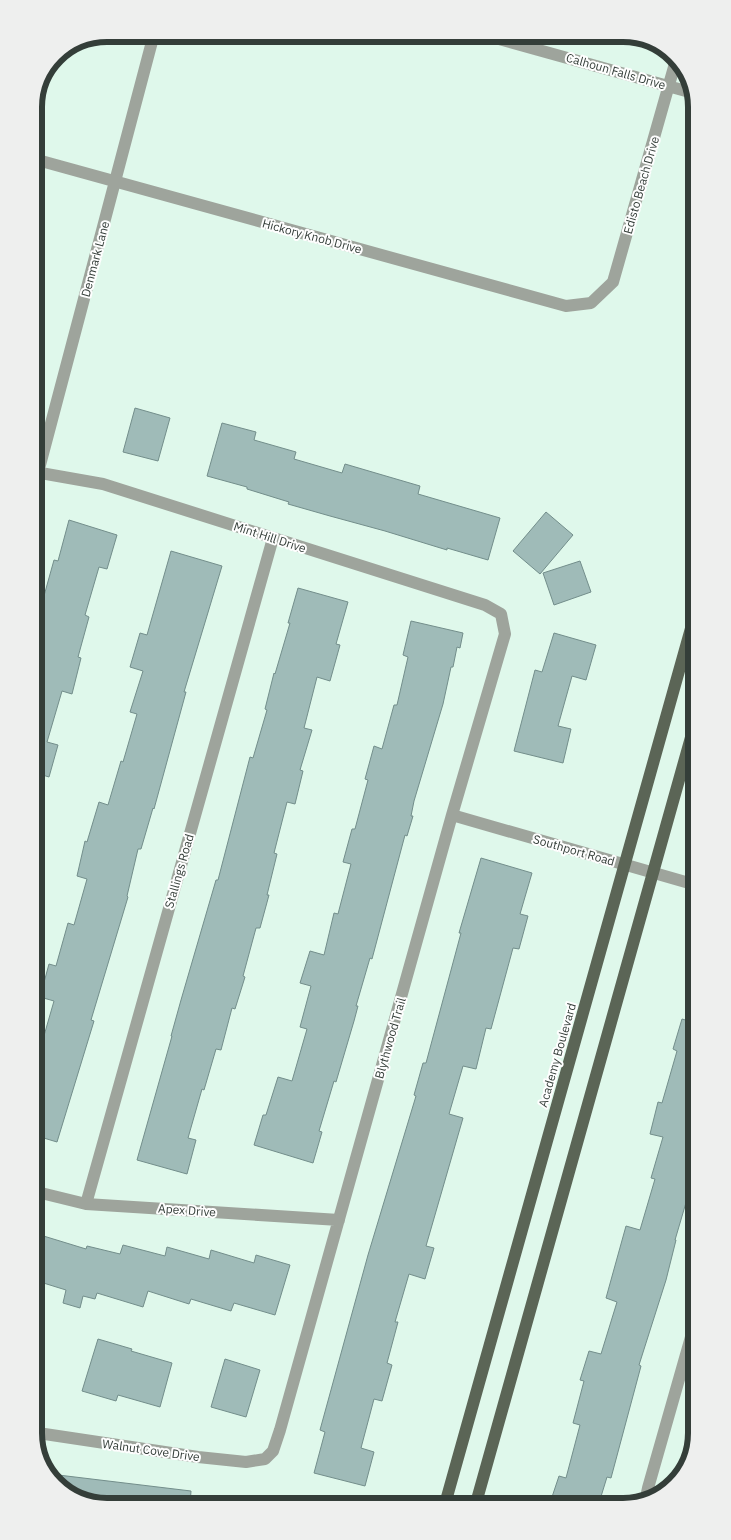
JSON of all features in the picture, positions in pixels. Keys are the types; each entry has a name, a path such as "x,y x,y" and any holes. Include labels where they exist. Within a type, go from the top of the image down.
{"main road":[{"name":"Academy Boulevard","path":"447,1498 688,639"},
{"path":"478,1498 688,749"}],"street":[{"name":"Denmark Lane","path":"43,450 152,43"},
{"name":"Calhoun Falls Drive","path":"514,43 686,91"},
{"name":"Edisto Beach Drive","path":"591,303 613,282 674,67"},
{"name":"Hickory Knob Drive","path":"43,162 566,306 591,303"},
{"name":"Mint Hill Drive","path":"43,477 103,484 484,605 502,614"},
{"name":"Stallings Road","path":"86,1204 273,538"},
{"name":"Blythwood Trail","path":"265,1459 273,1450 280,1430 452,815 505,634 502,614"},
{"name":"Southport Road","path":"452,815 688,883"},
{"name":"Apex Drive","path":"43,1193 86,1204 339,1220"},
{"path":"647,1493 688,1348"},
{"name":"Walnut Cove Drive","path":"43,1434 198,1457 246,1462 265,1459"}],"building":[{"path":"135,408 170,418 158,461 123,452"},
{"path":"222,423 256,432 254,440 296,452 294,459 342,473 345,464 420,486 418,494 500,518 488,560 288,504 289,502 247,489 247,487 207,476"},
{"path":"546,512 573,535 540,574 513,551"},
{"path":"69,520 117,535 107,569 99,567 85,615 89,617 78,657 81,658 72,694 62,691 47,742 58,745 49,777 43,775 43,599 54,560 58,561"},
{"path":"171,551 222,566 184,692 186,692 154,809 141,849 138,849 128,897 91,1020 94,1021 57,1142 43,1138 43,1039 54,1001 43,998 43,986 49,964 56,966 68,923 74,925 87,879 77,876 85,841 87,842 99,802 108,805 121,761 123,762 137,714 130,712 143,671 130,667 140,633 147,635"},
{"path":"580,561 591,592 554,605 543,573"},
{"path":"298,588 348,602 336,644 340,645 330,681 317,677 304,728 312,730 300,770 303,771 295,804 287,802 274,853 277,854 260,928 256,928 243,976 245,977 235,1009 232,1008 221,1050 216,1049 204,1090 202,1089 188,1138 196,1140 187,1174 137,1160 181,1000 216,880 218,880 250,757 253,758 267,710 265,709 274,673 290,623 288,623"},
{"path":"411,621 463,633 460,648 457,647 453,667 451,667 443,704 414,801 411,816 413,816 407,836 405,835 372,959 370,958 356,1006 358,1006 354,1021 319,1131 322,1132 313,1163 254,1145 278,1077 292,1081 307,1029 300,1027 311,986 300,983 310,951 324,955 334,913 338,914 351,864 343,862 352,829 355,829 368,780 365,779 374,746 382,749 394,705 397,705 408,657 403,655"},
{"path":"554,633 596,645 586,680 572,676 558,726 571,729 563,763 514,751 535,670 542,672"},
{"path":"481,858 532,873 520,914 528,916 519,949 513,948 491,1029 486,1028 476,1069 463,1066 449,1114 463,1118 426,1246 434,1248 425,1279 409,1274 395,1322 398,1322 387,1363 392,1365 382,1401 374,1399 361,1448 374,1452 365,1486 314,1473 325,1432 320,1430 368,1255 416,1096 414,1095 423,1063 426,1063 461,933 459,933"},
{"path":"682,1019 688,1021 688,1196 666,1280 639,1365 641,1366 611,1478 607,1477 601,1498 552,1498 559,1476 566,1478 580,1425 573,1423 584,1381 580,1380 589,1351 601,1354 617,1302 606,1298 626,1226 640,1230 655,1179 651,1178 663,1137 650,1134 658,1102 662,1103 677,1051 673,1049"},
{"path":"43,1236 86,1249 87,1246 120,1254 123,1245 165,1256 167,1247 209,1259 211,1250 254,1263 256,1255 290,1265 275,1315 234,1303 231,1311 191,1299 189,1304 148,1291 143,1307 97,1293 95,1299 83,1296 80,1308 63,1303 66,1290 43,1283"},
{"path":"98,1339 172,1363 160,1407 118,1395 116,1401 82,1391"},
{"path":"225,1359 260,1370 246,1417 211,1407"},
{"path":"58,1475 191,1491 191,1497 94,1496 79,1491"}]}
